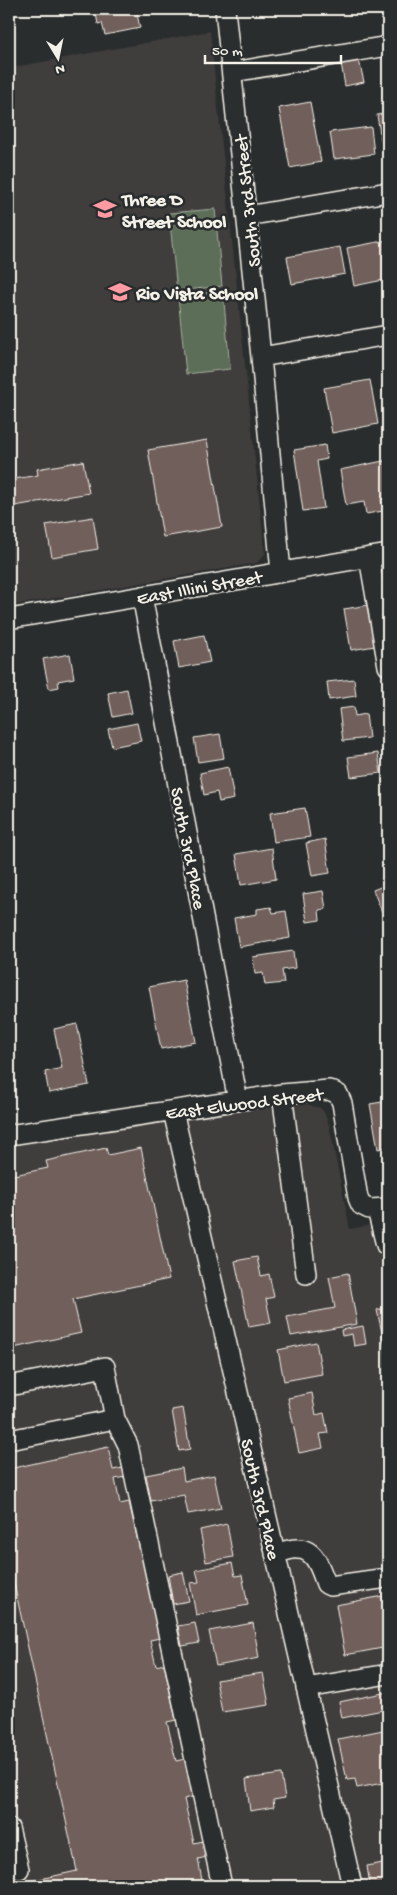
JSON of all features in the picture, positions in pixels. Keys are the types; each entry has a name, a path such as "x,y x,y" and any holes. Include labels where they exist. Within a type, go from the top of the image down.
{"street":[{"name":"South 3rd Street","path":"226,9 281,572"},
{"path":"233,72 388,46"},
{"path":"247,216 388,192"},
{"path":"261,357 388,335"},
{"name":"East Illini Street","path":"9,619 388,554"},
{"path":"369,557 388,666"},
{"name":"South 3rd Place","path":"142,596 238,1100"},
{"name":"East Elwood Street","path":"9,1134 238,1100 329,1090 338,1094 342,1103 358,1198 361,1205 368,1209 383,1209"},
{"path":"282,1094 306,1274"},
{"name":"South 3rd Place","path":"173,1110 352,1886"},
{"path":"383,1209 382,1232 388,1246"},
{"path":"9,1386 105,1367 115,1419 128,1445 222,1886"},
{"path":"9,1440 115,1419"},
{"path":"274,1554 299,1548 311,1554 318,1562 326,1584 330,1586 380,1579"},
{"path":"306,1688 388,1674"},
{"path":"9,1828 19,1870"}],"shaded area":[{"path":"210,31 265,554 257,563 9,606 9,68"},
{"path":"306,1104 320,1108 324,1112 329,1125 350,1229 388,1222 388,1886 9,1886 9,1146 161,1121"}],"green space":[{"path":"215,209 222,286 177,291 169,213"},
{"path":"223,291 230,369 186,374 178,296"}],"building":[{"path":"95,9 136,9 140,28 105,35 102,23 98,24"},
{"path":"359,60 364,82 345,86 341,63"},
{"path":"310,102 321,162 290,168 279,108"},
{"path":"388,113 388,151 383,152 377,115"},
{"path":"371,127 374,154 334,159 330,132"},
{"path":"388,240 388,269 386,269 388,279 354,286 347,248"},
{"path":"340,247 345,274 292,284 287,257"},
{"path":"370,380 378,424 332,433 324,388"},
{"path":"388,385 388,422 382,386"},
{"path":"207,440 222,527 163,537 148,450"},
{"path":"325,445 327,459 317,461 324,508 303,511 294,450"},
{"path":"388,460 388,498 381,499 383,511 366,514 364,502 346,505 340,470"},
{"path":"83,461 89,493 9,507 9,480 38,475 37,469"},
{"path":"93,517 98,549 52,557 46,525"},
{"path":"369,605 375,646 351,650 344,609"},
{"path":"204,635 210,662 179,668 174,641"},
{"path":"70,654 74,678 58,681 59,687 49,689 43,659"},
{"path":"354,679 356,696 329,700 327,682"},
{"path":"127,689 132,713 113,717 108,693"},
{"path":"354,707 355,716 366,714 369,738 343,741 339,709"},
{"path":"137,723 141,741 112,747 108,729"},
{"path":"220,734 224,758 198,762 194,738"},
{"path":"378,753 381,773 351,777 348,757"},
{"path":"228,767 234,799 219,802 217,792 204,795 200,773"},
{"path":"305,808 310,837 274,842 270,813"},
{"path":"325,839 330,873 312,876 306,843"},
{"path":"272,848 276,879 241,885 236,854"},
{"path":"388,884 388,909 382,912 373,890"},
{"path":"323,891 326,909 319,910 320,920 307,922 303,894"},
{"path":"271,907 273,913 286,911 290,938 239,947 234,918 257,914 257,909"},
{"path":"293,951 295,968 282,970 284,983 265,985 263,973 255,974 253,957"},
{"path":"184,980 196,1042 161,1049 149,987"},
{"path":"77,1024 89,1085 49,1093 45,1072 62,1068 54,1029"},
{"path":"388,1101 388,1147 378,1149 370,1104"},
{"path":"106,1148 108,1155 141,1148 169,1279 73,1299 81,1333 9,1349 9,1176 48,1168 46,1161"},
{"path":"257,1257 261,1276 269,1274 274,1297 266,1299 271,1323 249,1327 235,1261"},
{"path":"348,1273 357,1324 291,1336 287,1317 335,1308 329,1277"},
{"path":"388,1307 388,1360 377,1310"},
{"path":"363,1326 366,1344 354,1346 352,1334 342,1336 341,1330"},
{"path":"316,1342 322,1374 284,1381 278,1350"},
{"path":"312,1393 316,1415 324,1413 328,1433 320,1434 323,1448 299,1453 288,1398"},
{"path":"183,1408 190,1449 179,1451 172,1410"},
{"path":"108,1447 113,1470 123,1468 125,1477 115,1479 120,1504 129,1502 160,1638 150,1640 156,1666 164,1664 176,1720 167,1722 176,1761 185,1759 191,1786 192,1797 184,1799 194,1843 203,1841 207,1857 198,1859 203,1886 18,1886 17,1884 77,1871 9,1561 9,1469"},
{"path":"182,1468 184,1481 214,1475 221,1508 188,1514 184,1495 151,1501 146,1475"},
{"path":"227,1524 233,1557 206,1562 200,1530"},
{"path":"232,1563 235,1576 242,1575 248,1605 196,1615 190,1583 199,1582 196,1570"},
{"path":"183,1572 189,1601 173,1604 168,1575"},
{"path":"388,1595 388,1647 345,1655 336,1605"},
{"path":"195,1623 199,1643 182,1646 178,1626"},
{"path":"253,1623 259,1658 216,1666 209,1631"},
{"path":"263,1673 269,1705 222,1712 216,1680"},
{"path":"388,1692 388,1709 342,1718 339,1702"},
{"path":"388,1729 388,1782 357,1788 355,1779 347,1780 338,1739"},
{"path":"281,1774 285,1798 273,1800 274,1807 250,1811 246,1779"},
{"path":"388,1862 388,1886 370,1886 367,1866"}],"place":[{"name":"Three D Street School","path":"105,209"},
{"name":"Rio Vista School","path":"120,292"}]}
